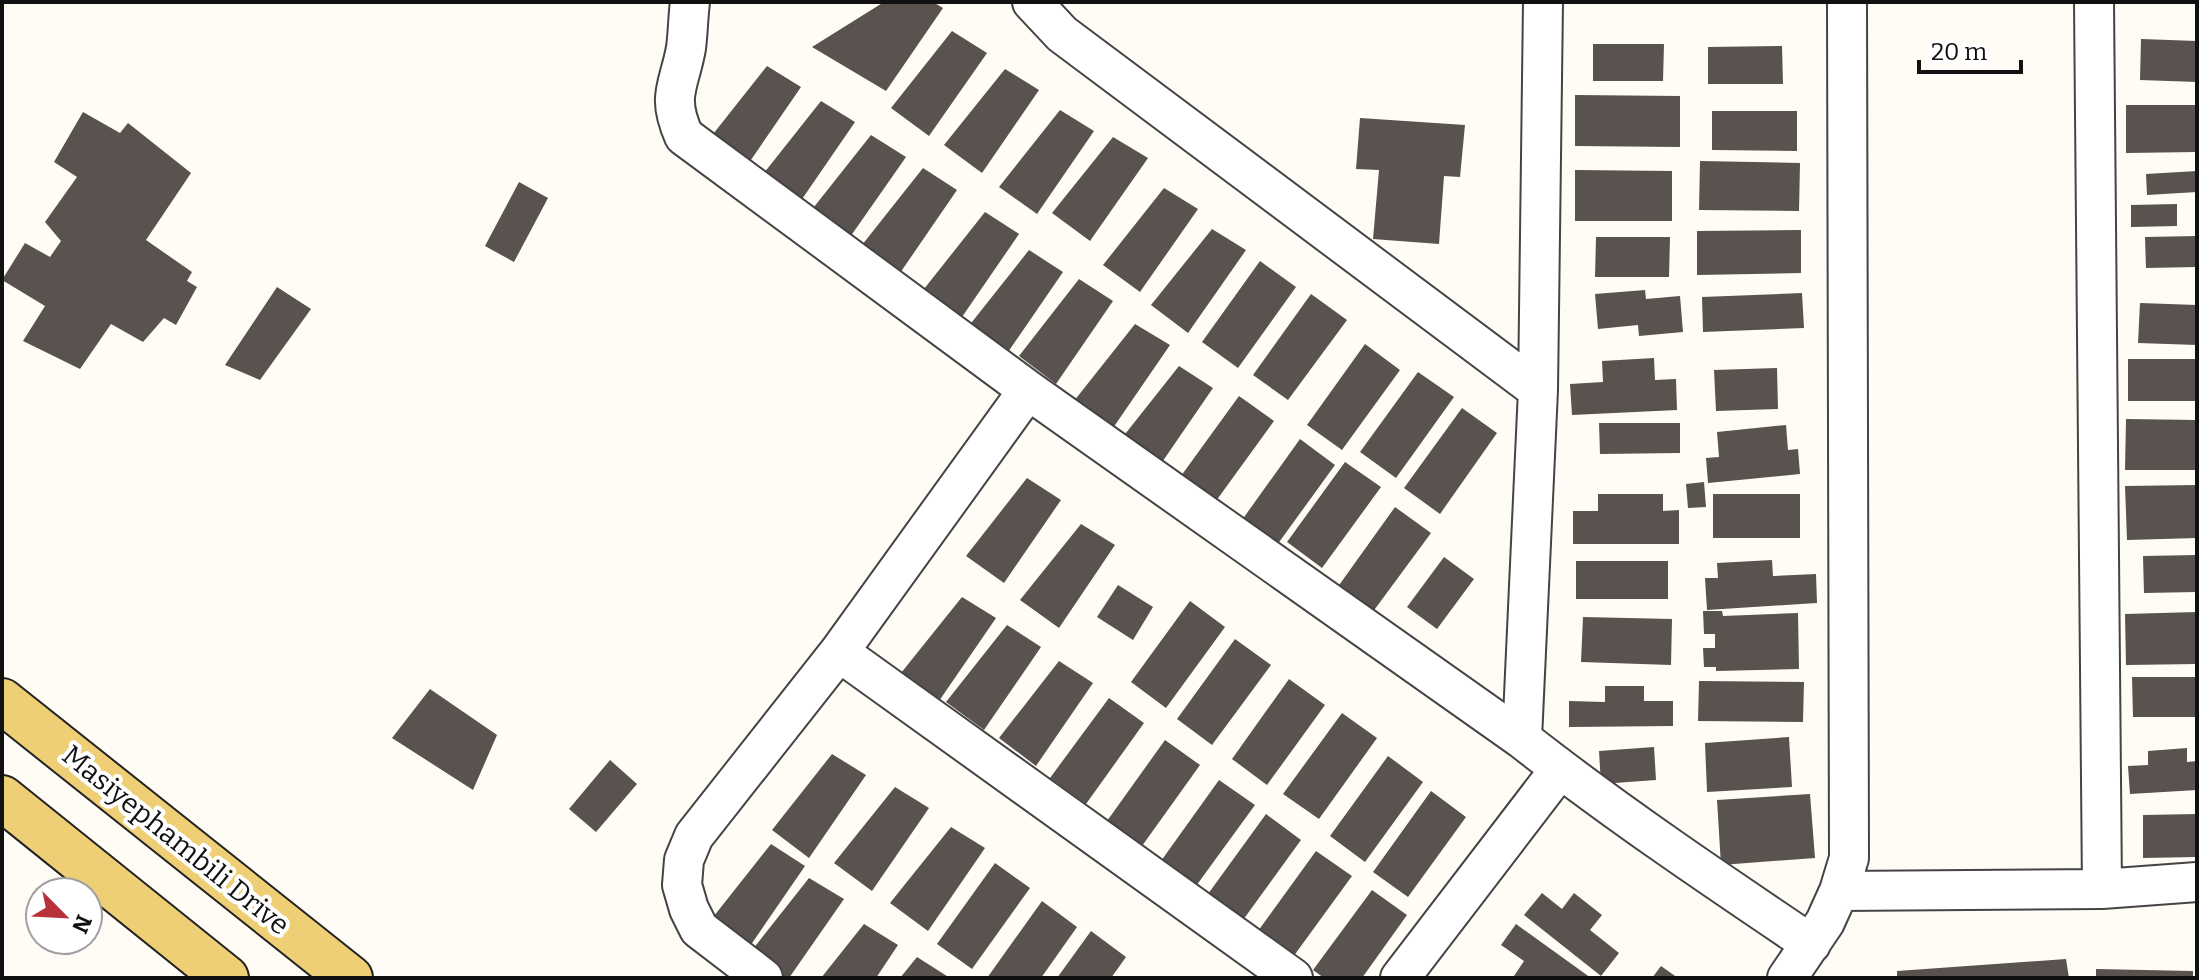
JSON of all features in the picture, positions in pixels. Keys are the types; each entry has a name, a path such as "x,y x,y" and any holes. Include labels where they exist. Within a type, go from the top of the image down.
{"main road":[{"name":"Masiyephambili Drive","path":"2,701 350,978"},
{"path":"2,798 226,978"}],"street":[{"path":"690,2 685,49 675,89 675,115 684,136 1028,390 1692,863 1811,944"},
{"path":"1032,2 1062,34 1538,390"},
{"path":"1522,739 1538,390 1543,2"},
{"path":"1787,978 1825,922 1849,858 1847,2"},
{"path":"2094,2 2102,889"},
{"path":"763,978 699,929 689,909 682,885 684,860 694,836 839,652 1028,390"},
{"path":"839,652 1293,978"},
{"path":"1400,978 1560,769"},
{"path":"1839,891 2102,889 2197,882"}],"building":[{"path":"884,2 933,2 943,8 886,91 812,47"},
{"path":"952,31 987,53 929,136 891,108"},
{"path":"2141,39 2197,41 2197,82 2140,80"},
{"path":"1593,44 1664,44 1663,81 1593,81"},
{"path":"1782,46 1783,84 1708,84 1708,47"},
{"path":"767,66 801,87 744,170 706,143"},
{"path":"1005,69 1039,90 982,173 944,145"},
{"path":"1575,95 1680,96 1680,147 1575,146"},
{"path":"821,101 855,122 798,205 760,178"},
{"path":"2126,105 2197,105 2197,152 2126,153"},
{"path":"1060,110 1094,131 1037,214 999,187"},
{"path":"1712,111 1797,111 1797,151 1712,150"},
{"path":"83,112 120,133 128,123 191,173 146,240 192,272 187,281 197,287 176,325 164,318 143,342 111,324 80,369 23,341 45,306 2,280 25,243 50,257 61,241 45,222 77,177 54,162"},
{"path":"1360,118 1465,125 1460,177 1444,176 1439,244 1373,239 1379,170 1356,169"},
{"path":"871,135 906,157 848,240 810,212"},
{"path":"1113,137 1148,158 1090,241 1052,213"},
{"path":"1700,161 1800,163 1799,211 1699,210"},
{"path":"923,168 957,190 900,273 862,245"},
{"path":"1575,170 1672,171 1672,221 1575,221"},
{"path":"2197,171 2197,192 2147,195 2146,174"},
{"path":"519,182 548,198 514,262 485,246"},
{"path":"1164,188 1198,209 1140,292 1103,265"},
{"path":"2177,204 2177,226 2131,227 2131,205"},
{"path":"985,212 1019,234 962,317 924,289"},
{"path":"1212,229 1246,250 1188,333 1151,305"},
{"path":"1801,230 1801,273 1697,275 1697,231"},
{"path":"2197,236 2197,267 2146,268 2145,237"},
{"path":"1596,237 1670,237 1669,277 1595,277"},
{"path":"1029,250 1063,272 1006,355 968,327"},
{"path":"1260,261 1296,287 1238,368 1202,342"},
{"path":"1079,279 1113,301 1056,384 1019,356"},
{"path":"277,287 311,309 260,380 225,365"},
{"path":"1645,290 1646,299 1680,296 1683,332 1639,336 1638,325 1598,329 1595,294"},
{"path":"1802,293 1804,328 1703,332 1702,297"},
{"path":"1311,294 1347,320 1288,400 1253,375"},
{"path":"2140,303 2197,305 2197,345 2138,343"},
{"path":"1135,324 1170,345 1113,428 1074,401"},
{"path":"1365,344 1400,370 1342,450 1307,425"},
{"path":"1654,358 1655,380 1676,379 1677,410 1572,415 1570,384 1603,382 1602,361"},
{"path":"2128,359 2197,359 2197,401 2128,401"},
{"path":"1179,366 1213,388 1156,471 1118,443"},
{"path":"1777,368 1778,409 1716,411 1714,370"},
{"path":"1418,372 1454,397 1396,478 1360,452"},
{"path":"1239,396 1274,421 1216,501 1181,476"},
{"path":"1462,408 1497,433 1440,514 1404,488"},
{"path":"2126,419 2197,420 2197,470 2125,470"},
{"path":"1599,423 1680,423 1680,453 1600,454"},
{"path":"1786,425 1788,450 1798,449 1800,474 1708,483 1706,458 1719,457 1717,432"},
{"path":"1300,439 1335,465 1277,545 1242,520"},
{"path":"1345,462 1381,487 1322,568 1287,542"},
{"path":"1027,478 1061,500 1004,583 966,556"},
{"path":"1704,482 1706,507 1688,508 1686,484"},
{"path":"2197,485 2197,538 2127,540 2125,486"},
{"path":"1598,494 1663,494 1663,511 1679,510 1679,544 1573,544 1573,511 1598,511"},
{"path":"1713,494 1800,494 1800,538 1713,538"},
{"path":"1395,507 1431,533 1372,613 1337,588"},
{"path":"1081,524 1115,545 1059,628 1020,600"},
{"path":"2197,555 2197,592 2144,593 2143,556"},
{"path":"1444,557 1474,579 1437,629 1407,607"},
{"path":"1772,560 1773,576 1816,574 1817,603 1707,610 1705,578 1718,578 1717,563"},
{"path":"1576,561 1668,561 1668,599 1576,599"},
{"path":"1118,585 1153,607 1133,640 1097,617"},
{"path":"962,597 996,618 939,701 901,673"},
{"path":"1190,601 1225,627 1166,708 1131,682"},
{"path":"1703,611 1722,611 1723,616 1798,613 1799,669 1716,671 1716,667 1704,667 1703,648 1715,648 1715,634 1704,634"},
{"path":"2197,612 2197,664 2126,665 2125,614"},
{"path":"1583,617 1672,619 1671,665 1581,662"},
{"path":"1007,625 1041,647 984,730 946,702"},
{"path":"1235,639 1271,665 1212,745 1177,719"},
{"path":"1059,661 1093,683 1036,766 999,738"},
{"path":"2132,677 2197,677 2197,717 2133,717"},
{"path":"1289,679 1325,705 1267,785 1232,759"},
{"path":"1699,681 1804,682 1803,722 1698,721"},
{"path":"1605,686 1644,686 1644,701 1673,701 1673,726 1569,727 1569,701 1605,702"},
{"path":"430,689 497,735 473,790 392,738"},
{"path":"1109,698 1144,723 1086,804 1050,778"},
{"path":"1342,713 1377,738 1319,819 1283,794"},
{"path":"1789,737 1792,787 1707,792 1705,743"},
{"path":"1165,740 1200,765 1142,846 1107,821"},
{"path":"1654,747 1656,780 1601,784 1599,751"},
{"path":"2187,748 2187,762 2197,761 2197,790 2130,794 2128,766 2148,765 2148,751"},
{"path":"832,754 866,775 809,858 772,830"},
{"path":"1388,756 1423,782 1365,862 1330,836"},
{"path":"610,760 637,784 596,832 569,809"},
{"path":"1219,780 1255,805 1196,886 1161,861"},
{"path":"895,787 929,808 872,891 834,863"},
{"path":"1431,791 1466,817 1408,897 1373,872"},
{"path":"1810,794 1815,858 1721,865 1717,800"},
{"path":"1266,814 1301,840 1243,920 1208,894"},
{"path":"2197,814 2197,857 2143,858 2143,815"},
{"path":"951,827 985,848 928,931 890,903"},
{"path":"771,844 805,866 748,949 710,921"},
{"path":"1316,851 1352,876 1293,957 1258,931"},
{"path":"995,863 1030,888 972,969 937,944"},
{"path":"809,878 844,899 789,978 781,978 749,954"},
{"path":"1372,890 1407,915 1362,978 1324,978 1313,970"},
{"path":"1542,893 1562,909 1574,893 1602,915 1590,930 1619,953 1601,976 1524,915"},
{"path":"1042,901 1077,927 1041,978 987,978"},
{"path":"864,924 898,945 876,978 821,978"},
{"path":"1516,924 1591,978 1514,976 1524,961 1501,945"},
{"path":"1091,931 1126,957 1111,978 1057,978"},
{"path":"917,957 950,978 900,978"},
{"path":"2066,959 2069,978 1897,978 1897,971"},
{"path":"1661,966 1678,978 1652,978"},
{"path":"2096,969 2193,971 2193,978 2096,978"}]}
